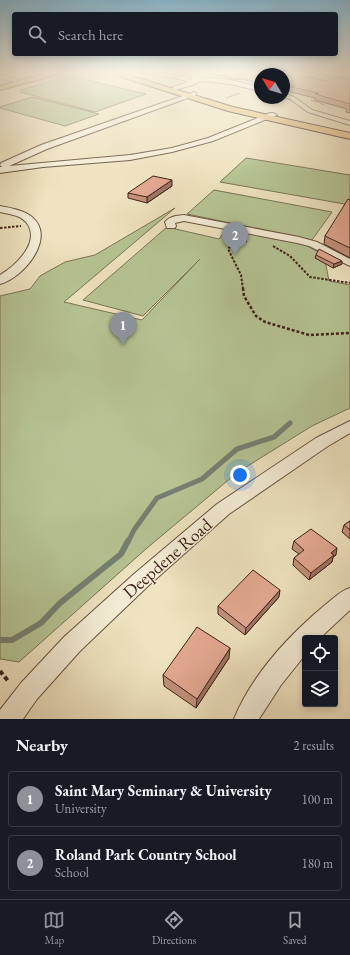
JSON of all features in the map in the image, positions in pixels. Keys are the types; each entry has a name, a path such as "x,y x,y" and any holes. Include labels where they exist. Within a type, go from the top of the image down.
{"main road":[{"path":"233,107 350,136"},
{"path":"269,116 350,131"}],"street":[{"path":"0,169 9,162 44,147 158,107"},
{"path":"304,107 310,111 350,124"},
{"path":"0,169 134,156 173,150 206,141 269,116"},
{"path":"0,209 11,210 25,216 32,221 36,232 32,247 25,261 15,272 0,280"},
{"path":"171,226 170,222 174,219 184,218 299,240 313,244 350,263"},
{"name":"Deepdene Road","path":"9,719 28,691 72,644 141,580 217,514 322,442 350,426"},
{"path":"308,635 350,598"},
{"path":"246,719 268,682 302,641"}],"path":[{"path":"0,228 25,225"},
{"path":"254,242 234,242 229,245 228,249 241,274 244,296 256,316 264,322 309,336 350,333"},
{"path":"267,244 290,256 310,277 350,283"},
{"path":"0,671 8,681"}],"green space":[{"path":"0,107 70,107 99,114 65,126"},
{"path":"75,107 110,107 95,112"},
{"path":"246,158 350,175 350,205 220,182"},
{"path":"214,190 332,212 312,240 187,214"},
{"path":"175,208 64,302 142,320 200,259 143,316 83,300 167,227 219,239 227,228 300,242 324,255 329,281 350,285 350,408 312,426 238,472 147,548 19,662 0,659 0,296 30,289 40,276 65,262 95,255"}],"building":[{"path":"153,176 172,180 147,197 128,193"},
{"path":"348,199 350,200 350,248 325,236"},
{"path":"319,249 342,261 334,264 316,255"},
{"path":"350,521 350,530 344,525"},
{"path":"311,529 337,548 331,553 334,555 311,573 294,558 304,550 294,541"},
{"path":"253,570 280,590 246,628 218,606"},
{"path":"197,627 230,648 197,699 163,675"}],"waterway":[{"path":"128,542 134,530 157,498 202,479 237,449 274,437 290,423"},
{"path":"0,640 12,640 41,623 60,603 121,554 128,541"}],"place":[{"name":"Roland Park Country School","path":"235,255"},
{"name":"Saint Mary Seminary & University","path":"123,345"}]}
